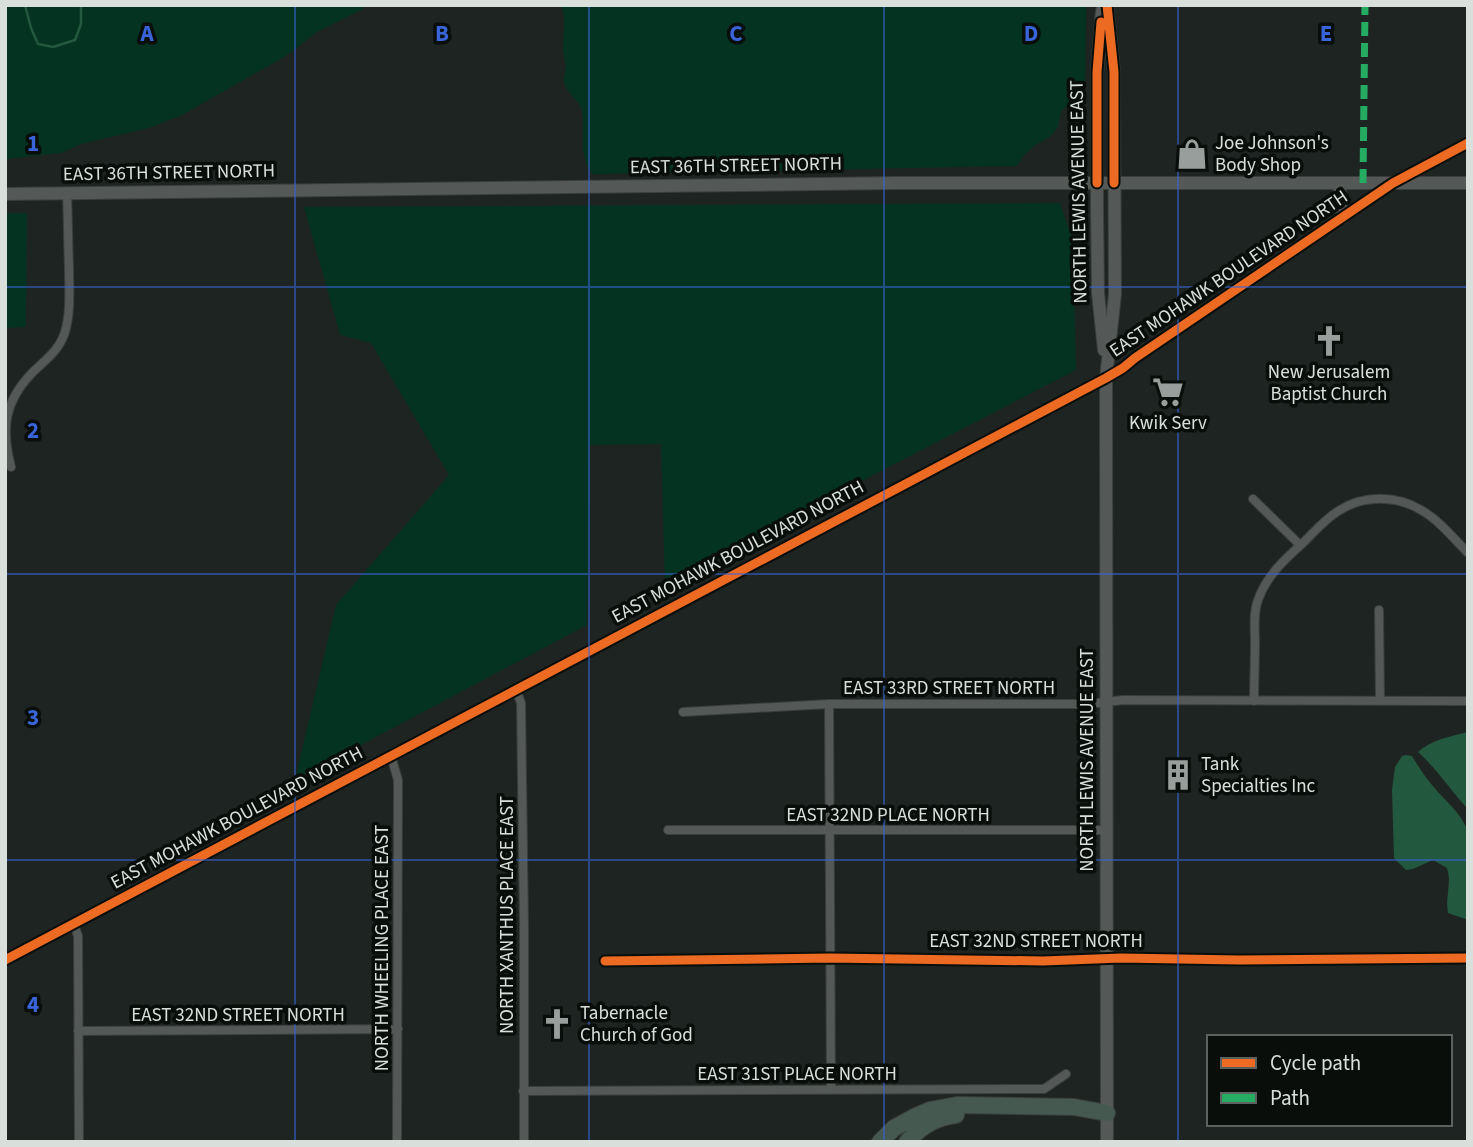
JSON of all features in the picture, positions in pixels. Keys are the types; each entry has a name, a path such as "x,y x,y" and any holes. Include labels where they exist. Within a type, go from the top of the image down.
{"highway":[{"path":"880,1142 894,1128 916,1116 930,1110 957,1105 1074,1107 1107,1113"},
{"path":"907,1142 922,1127 951,1115 1107,1113"}],"main road":[{"name":"NORTH LEWIS AVENUE EAST","path":"1105,5 1097,72 1097,183 1098,293 1107,378"},
{"name":"NORTH LEWIS AVENUE EAST","path":"1105,5 1114,72 1115,294 1107,378 1107,1142"},
{"name":"EAST 36TH STREET NORTH","path":"5,194 1097,183 1468,183"},
{"path":"1339,183 1343,217"}],"street":[{"name":"EAST MOHAWK BOULEVARD NORTH","path":"5,960 1107,378 1393,183 1468,143"},
{"path":"11,467 6,447 9,407 18,389 56,349 66,330 69,291 67,194"},
{"path":"1253,499 1300,545"},
{"path":"1254,701 1255,617 1258,600 1267,581 1326,519 1359,502 1384,499 1405,502 1421,510 1468,553"},
{"path":"1461,546 1468,539"},
{"path":"1379,610 1380,700"},
{"name":"NORTH XANTHUS PLACE EAST","path":"516,689 521,703 523,797 524,1142"},
{"name":"EAST 33RD STREET NORTH","path":"683,712 829,704 1468,701"},
{"path":"829,704 831,1090"},
{"name":"NORTH WHEELING PLACE EAST","path":"391,756 398,780 397,1142"},
{"name":"EAST 32ND PLACE NORTH","path":"668,830 1107,830"},
{"path":"74,924 79,936 79,1142"},
{"name":"EAST 32ND STREET NORTH","path":"605,961 830,958 1042,961 1107,958 1468,958"},
{"name":"EAST 32ND STREET NORTH","path":"78,1031 398,1029"},
{"name":"EAST 31ST PLACE NORTH","path":"523,1091 1044,1089 1066,1074"}],"shaded area":[{"path":"5,5 366,5 317,32 286,56 182,115 149,128 81,144 61,153 5,159"},
{"path":"561,5 1086,5 1085,96 1070,102 1061,112 1058,127 1051,136 1024,155 1017,166 593,174 585,160 582,110 564,82 566,66"},
{"path":"1060,203 1073,241 1076,370 665,583 661,444 590,445 587,625 295,780 336,605 449,475 371,343 340,335 304,207"},
{"path":"5,213 27,213 26,327 5,328"},
{"path":"1468,732 1468,809 1418,752 1435,741"},
{"path":"1402,756 1412,756 1458,814 1468,831 1468,920 1448,913 1447,868 1433,860 1406,870 1394,858 1392,790 1395,767"}],"waterway":[{"path":"25,5 38,44 53,47 75,40 81,24 81,5"}],"marked path":[{"path":"1363,183 1365,5"}],"cycle path":[{"path":"1107,5 1114,72 1114,183"},
{"path":"1097,183 1097,72 1101,22"},
{"path":"5,960 1106,378 1393,183 1468,143"},
{"path":"605,961 830,958 1043,961 1121,958 1468,958"}],"place":[{"name":"Joe Johnson's Body Shop","path":"1192,154"},
{"name":"New Jerusalem Baptist Church","path":"1329,341"},
{"name":"Kwik Serv","path":"1168,392"},
{"name":"Tank Specialties Inc","path":"1178,775"},
{"name":"Tabernacle Church of God","path":"557,1024"}]}
